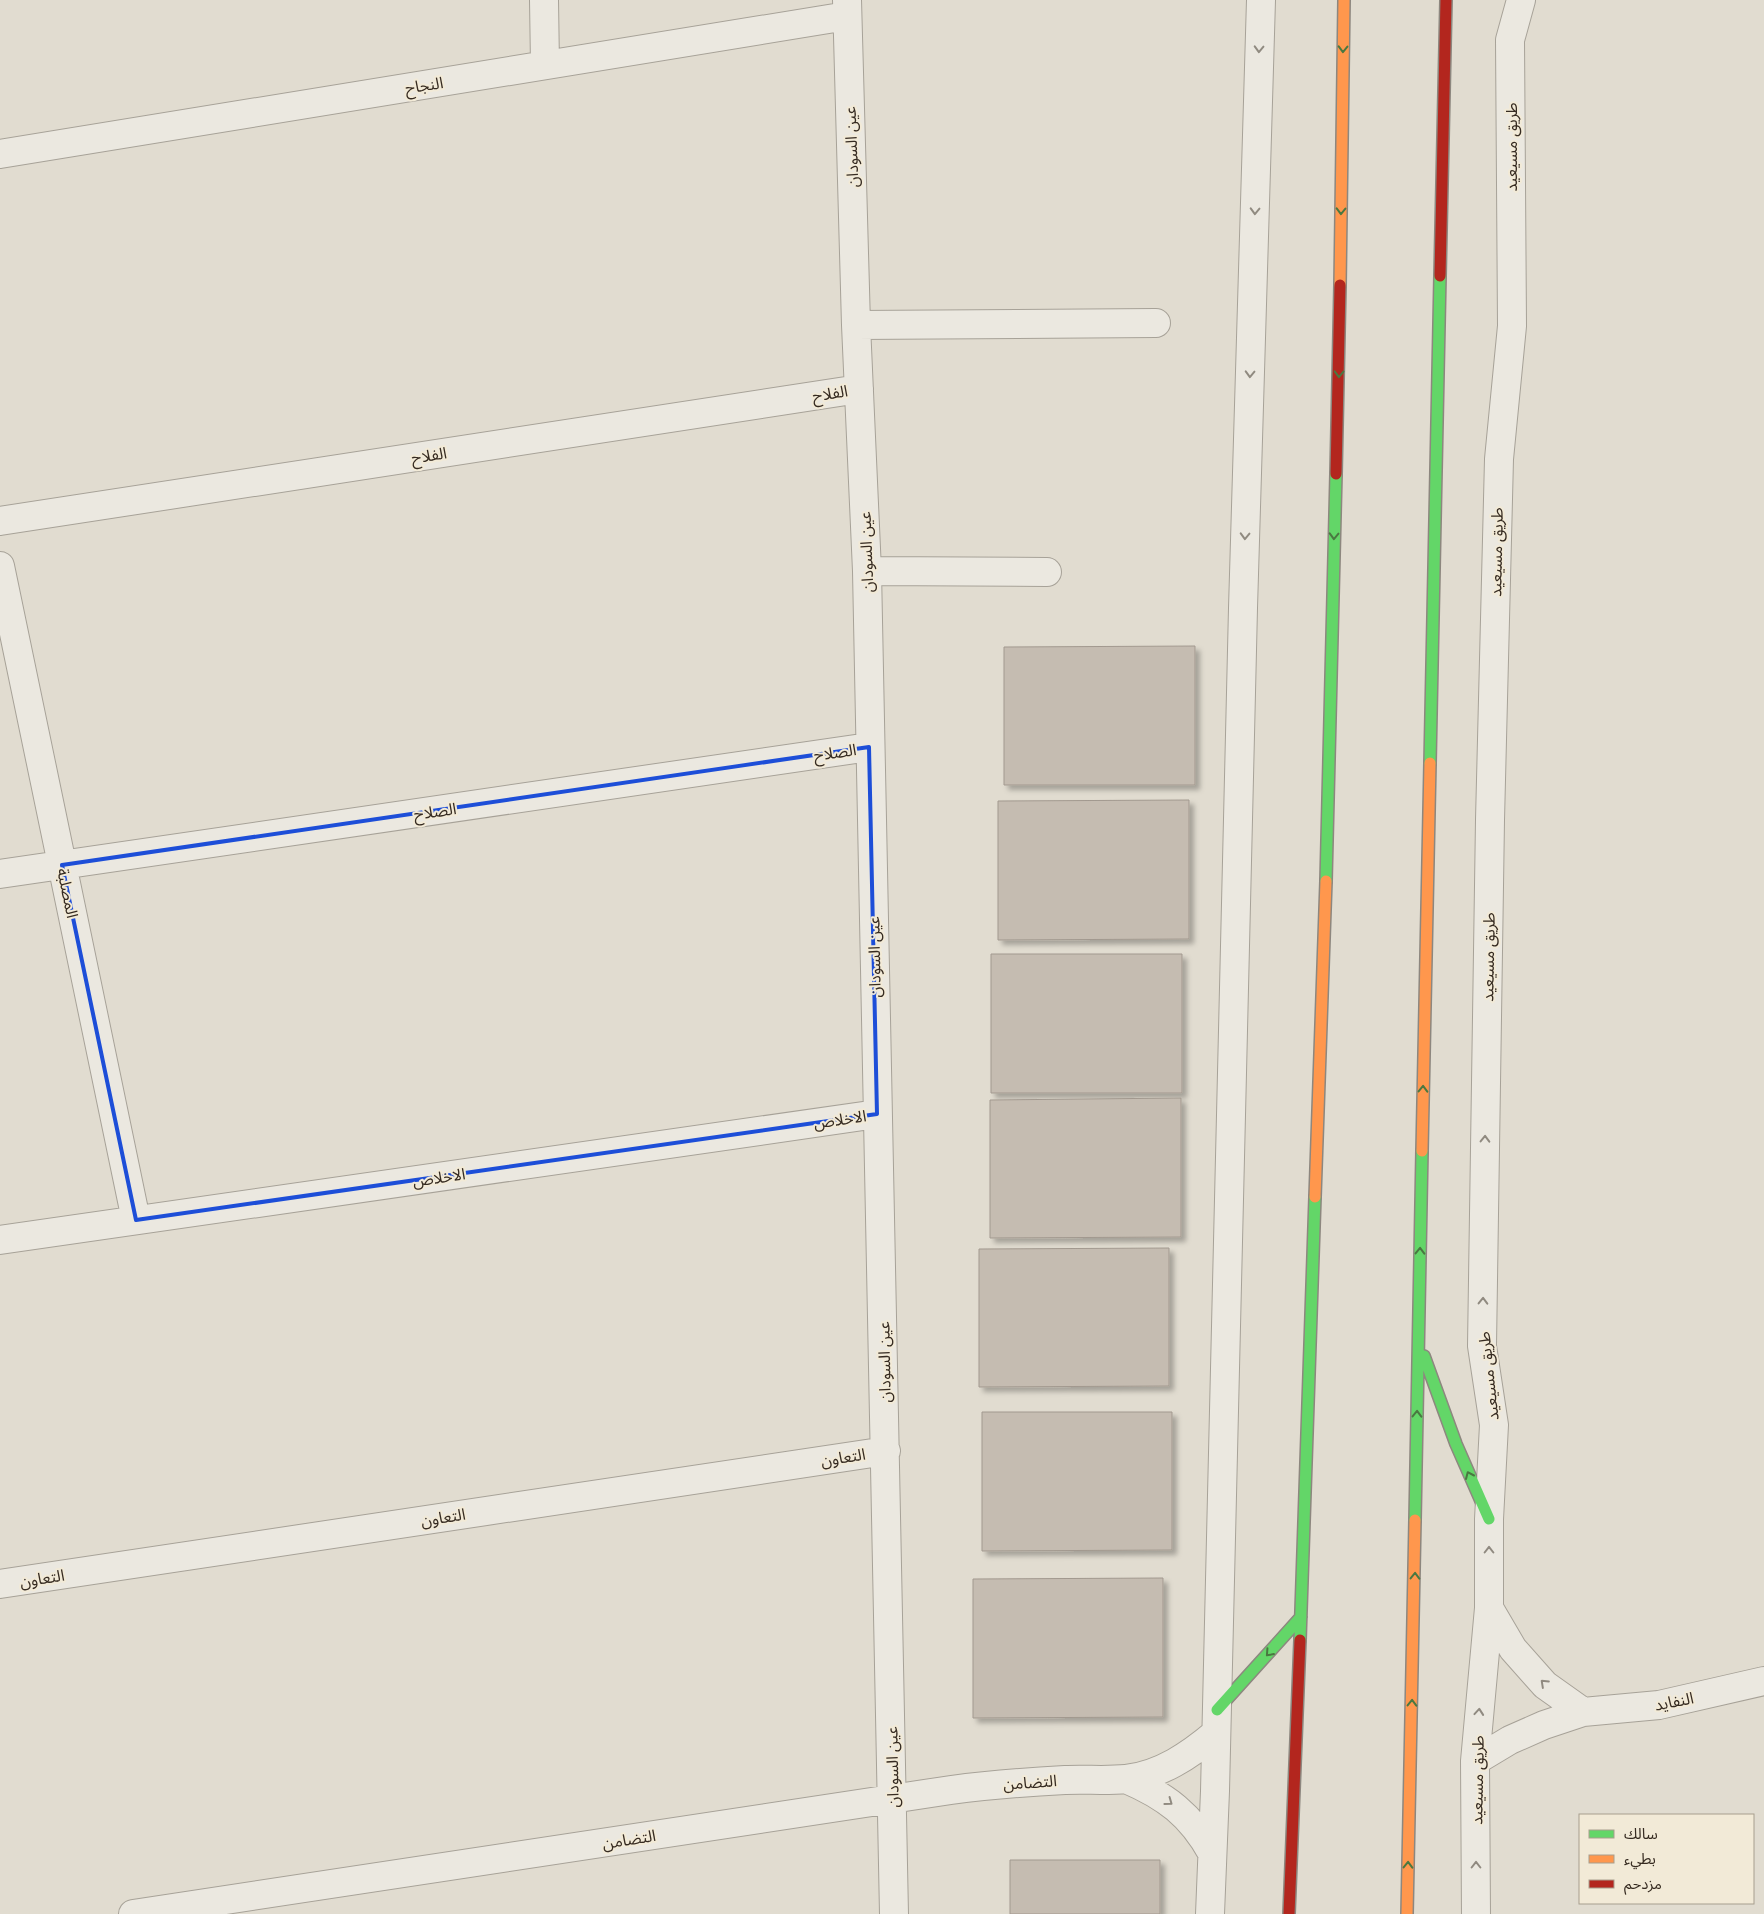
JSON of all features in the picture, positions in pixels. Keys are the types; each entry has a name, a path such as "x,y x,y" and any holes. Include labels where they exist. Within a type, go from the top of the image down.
{"highway":[{"path":"1289,1914 1329,796 1338,410 1344,0"},
{"path":"1406,1914 1449,4"},
{"path":"1418,1335 1456,1444 1489,1519"},
{"path":"1217,1722 1301,1617"}],"street":[{"path":"544,0 546,65"},
{"path":"1210,1914 1217,1722 1243,588 1261,0"},
{"name":"طريق مسيعيد","path":"1476,1914 1475,1761 1489,1608 1489,1519 1494,1424 1482,1346 1498,459 1512,326 1510,40 1521,0"},
{"name":"النجاح","path":"0,154 546,65 847,8"},
{"name":"عين السودان","path":"847,8 856,325 867,571 869,747 886,1451 894,1914"},
{"path":"856,325 1156,323"},
{"name":"الفلاح","path":"0,521 859,389"},
{"name":"المصلبة","path":"0,566 136,1220"},
{"path":"867,571 1047,572"},
{"name":"الصلاح","path":"0,874 869,747"},
{"name":"الاخلاص","path":"0,1240 877,1114"},
{"name":"التعاون","path":"0,1584 886,1451"},
{"path":"1489,1608 1513,1649 1545,1685 1583,1712"},
{"name":"النفايد","path":"1475,1761 1510,1740 1544,1725 1583,1712 1659,1705 1764,1682"},
{"name":"التضامن","path":"132,1914 951,1790 1009,1783 1126,1779 1151,1773 1175,1764 1197,1750 1217,1722"},
{"name":"التضامن","path":"1126,1779 1151,1789 1174,1805 1202,1835 1212,1853"}],"highlighted area":[{"path":"869,747 877,1114 136,1220 62,865"}],"building":[{"path":"1195,646 1195,785 1004,785 1004,647"},
{"path":"1189,800 1189,939 998,940 998,801"},
{"path":"991,954 1182,954 1182,1093 991,1093"},
{"path":"1181,1098 1181,1237 990,1238 990,1100"},
{"path":"1169,1248 1169,1386 979,1387 979,1249"},
{"path":"982,1412 1172,1412 1172,1550 982,1551"},
{"path":"1163,1578 1163,1717 973,1718 973,1579"},
{"path":"1010,1860 1160,1860 1160,1914 1010,1914"}],"traffic: fast":[{"path":"1430,763 1440,276"},
{"path":"1326,881 1336,474"},
{"path":"1415,1520 1422,1151"},
{"path":"1300,1640 1315,1197"},
{"path":"1424,1356 1456,1444 1489,1519"},
{"path":"1217,1710 1301,1617"}],"traffic: slow":[{"path":"1340,285 1344,0"},
{"path":"1422,1151 1430,763"},
{"path":"1315,1197 1326,881"},
{"path":"1407,1914 1415,1520"}],"traffic: jam":[{"path":"1440,276 1446,0"},
{"path":"1336,474 1340,285"},
{"path":"1289,1914 1300,1640"}]}
